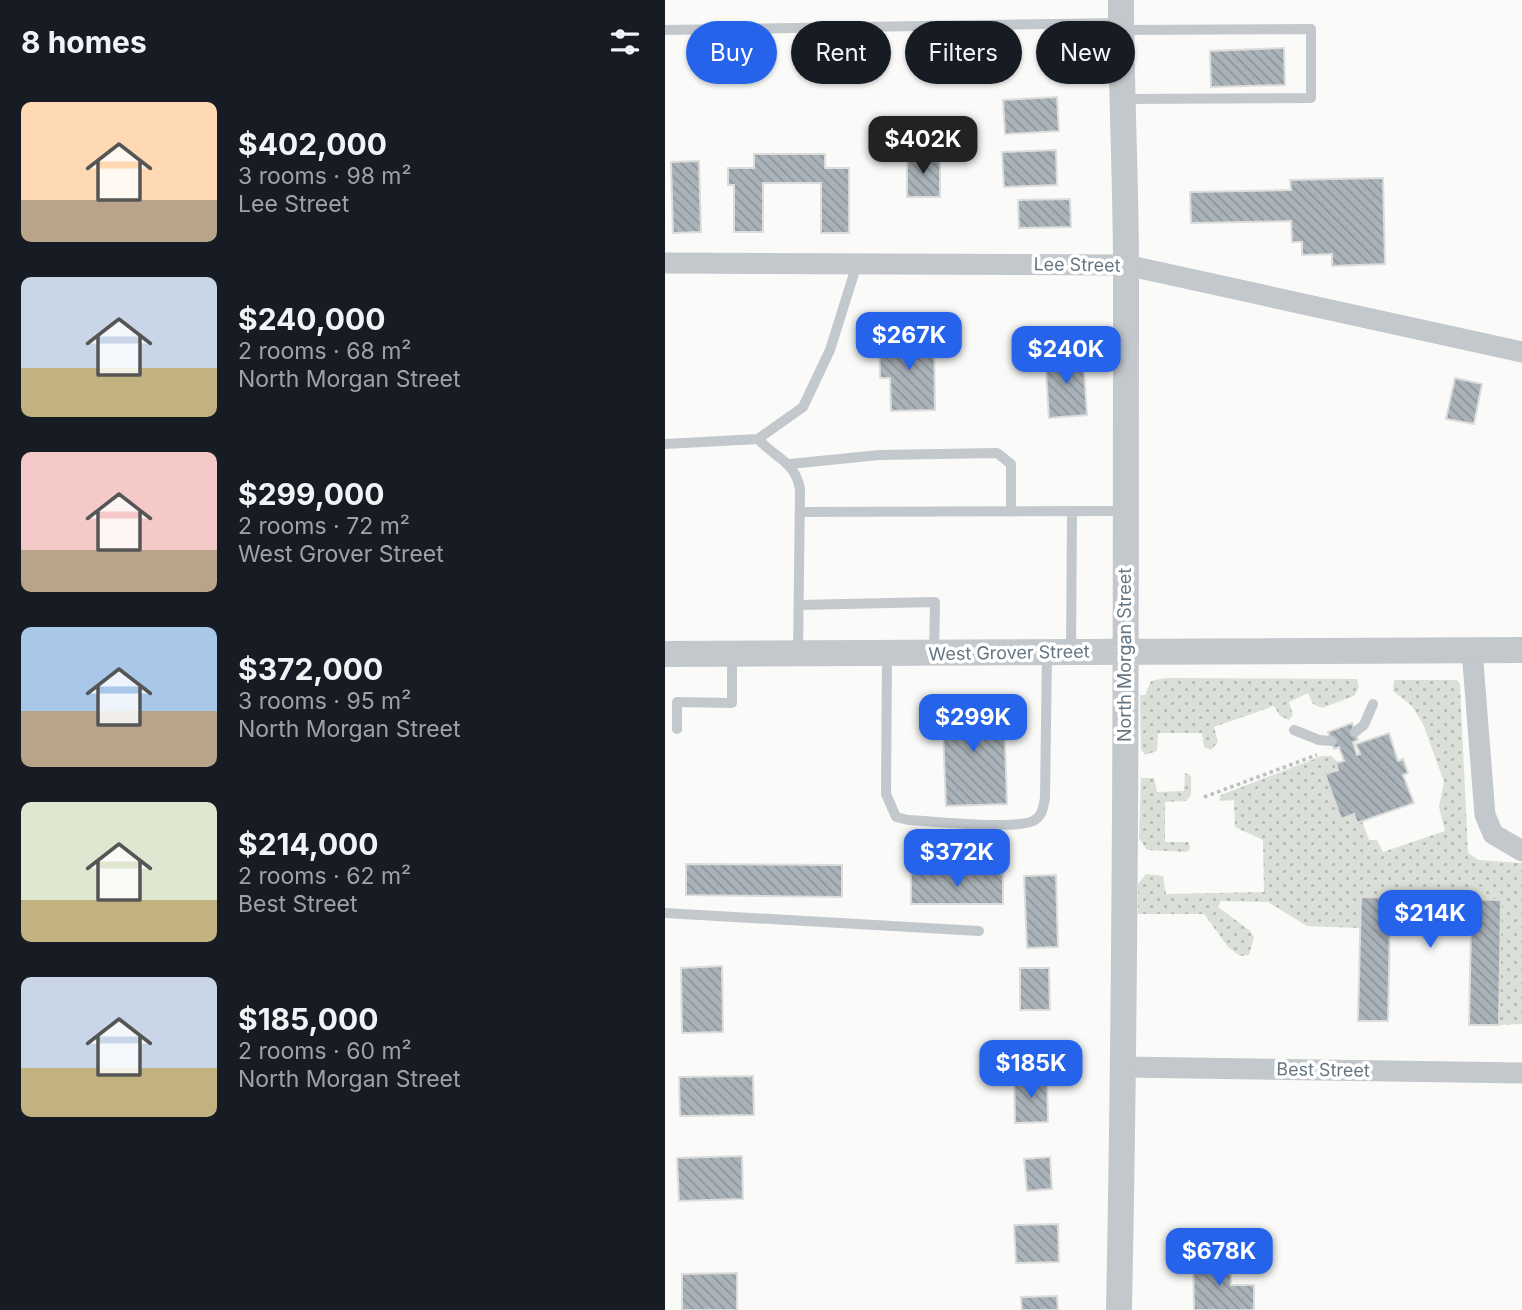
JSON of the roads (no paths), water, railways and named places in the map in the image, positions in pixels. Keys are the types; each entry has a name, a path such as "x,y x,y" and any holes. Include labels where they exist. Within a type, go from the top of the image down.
{"street":[{"name":"North Morgan Street","path":"1119,1310 1124,1067 1126,265 1121,18"},
{"name":"Lee Street","path":"665,263 1126,265 1522,352"},
{"path":"1472,650 1485,815 1493,834 1522,851"},
{"name":"West Grover Street","path":"665,654 1522,650"},
{"name":"Best Street","path":"1124,1067 1522,1073"}],"lane":[{"path":"665,30 1121,18 1311,29 1311,98 1123,99"},
{"path":"665,444 758,439 803,407 830,350 857,264"},
{"path":"758,439 768,450 790,464 798,475 798,655"},
{"path":"790,464 879,455 997,453 1011,464 1011,512"},
{"path":"800,512 1125,511"},
{"path":"887,654 886,794 896,817 908,820 1016,824 1033,821 1042,813 1045,798 1072,512"},
{"path":"799,605 935,603 934,654"},
{"path":"677,729 677,702 733,703 732,655"},
{"path":"1355,732 1364,725 1373,704"},
{"path":"1294,730 1319,740 1332,741"},
{"path":"665,913 979,931"}]}
